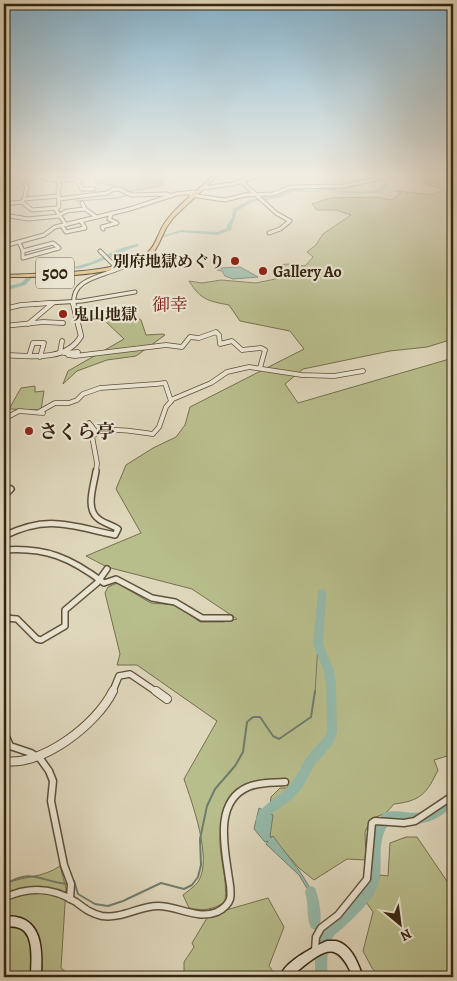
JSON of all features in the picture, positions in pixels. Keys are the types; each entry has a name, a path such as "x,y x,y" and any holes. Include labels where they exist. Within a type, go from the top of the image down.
{"highway":[{"name":"500","path":"116,268 148,251 165,222"},
{"name":"500","path":"4,275 116,268 135,262 153,250 168,222"}],"main road":[{"path":"4,922 20,922 30,930 36,945 36,977"},
{"path":"288,973 315,950 323,946 337,948 345,952 353,964 358,977"}],"street":[{"path":"62,222 66,232 85,228 81,222"},
{"path":"4,246 44,235 50,230 78,222"},
{"path":"103,229 102,227 117,223 115,222"},
{"path":"269,233 289,222"},
{"path":"277,230 279,235"},
{"path":"19,242 23,258 59,248 53,243 22,251"},
{"path":"47,356 60,353 80,340 72,302 72,293 77,286 116,268 106,254 100,251"},
{"path":"4,309 122,296 135,292"},
{"path":"28,324 38,314 53,305 52,303"},
{"path":"4,326 64,323"},
{"path":"4,356 50,357 70,351 78,352 68,355 75,356 166,345 182,347 190,337 199,338 216,332 219,335 220,344 232,341 242,350 261,348 265,350 260,368"},
{"path":"60,353 62,341"},
{"path":"29,356 33,343 44,343 40,356"},
{"path":"4,536 17,529 48,522 80,526 115,535 118,529 116,526 105,524 92,512 91,497 97,464 91,438 97,433 109,430 153,434 159,427 171,401 180,395 211,383 227,372 246,367 318,376 363,371"},
{"path":"39,412 54,403 69,403 77,400 83,394 100,388 156,384 161,382 165,383 171,401"},
{"path":"4,419 19,412 43,413 51,406"},
{"path":"89,423 97,433"},
{"path":"4,432 6,460"},
{"path":"4,496 12,490"},
{"path":"4,550 21,548 46,550 87,569 104,583 116,579 152,598 175,602 202,618 230,618"},
{"path":"4,624 6,619 17,619 37,639 41,640 65,626 65,610 100,580 107,569"},
{"path":"4,761 20,761 39,757 98,714 109,699 119,676 123,674 130,674 167,699"},
{"path":"4,732 10,746 18,750 33,752 50,771 53,781 51,801 64,865 71,884 70,899"},
{"path":"4,898 26,889 38,888 70,899 94,914 108,916 134,912 154,906 204,915 218,911 229,903 231,895 224,836 226,812 230,802 237,793 252,786 285,782"},
{"path":"315,950 316,937 321,928 338,915 367,879 372,823 375,821 404,823 415,821 448,798 453,798"}],"shaded area":[{"path":"341,222 453,222 453,339 427,347 390,351 303,369 285,384 298,403 453,358 453,762 447,756 434,760 438,770 430,785 422,794 411,801 394,804 386,813 371,819 365,832 366,860 347,859 314,880 299,868 267,832 271,797 280,788 288,788 287,779 259,782 238,790 226,807 220,836 226,893 225,902 208,909 189,908 183,895 198,882 202,872 203,860 200,831 184,779 217,721 137,665 117,665 120,654 105,593 108,587 117,583 151,603 176,605 200,622 223,622 237,619 192,589 107,567 86,556 141,533 116,489 126,465 153,448 176,437 185,425 190,407 304,349 290,331 240,321 229,305 201,296 189,281 202,283 221,280 256,283 285,277 276,271 277,265 305,266 313,257 307,252 316,245 323,234"},
{"path":"240,267 258,277 233,279 225,276 222,271 217,270 220,268"},
{"path":"125,310 141,320 146,335 165,335 136,356 107,360 77,371 63,384 68,371 124,339 104,320"},
{"path":"35,386 35,392 44,391 41,410 9,409 21,388"},
{"path":"259,808 273,815 270,837 273,836 297,868 309,886 314,900 299,875 266,844 268,841 265,842 254,829"},
{"path":"406,837 417,837 453,890 453,977 380,977 372,968 363,951 373,912 366,902 373,894 380,875 388,876 390,843"},
{"path":"60,866 66,888 61,968 72,977 4,977 4,884 47,873"},
{"path":"268,898 284,927 269,966 277,977 184,977 184,962 194,947 192,943 207,918 226,910"}],"waterway":[{"path":"164,236 181,231 218,234 229,229 231,222"},
{"path":"77,267 94,263 136,245"},
{"path":"4,289 23,284 30,277 39,276"},
{"path":"261,819 266,811 288,795 298,784 311,760 328,741 332,733 329,671 318,644 322,593"},
{"path":"315,693 318,644"},
{"path":"72,882 74,881 78,894 95,904 108,906 161,883 184,889 192,885 198,877 201,865 200,839 207,806 215,789 235,766 243,752 247,722 253,717 260,717 273,736 279,739 311,717 315,691"},
{"path":"322,977 323,945 327,936 331,930 358,906 371,887 375,870 377,836 380,827 387,817 395,816 415,819 426,817 441,810 453,799"},
{"path":"4,885 30,876 69,884"},
{"path":"311,892 315,924"}],"place":[{"name":"別府地獄めぐり","path":"235,261"},
{"name":"Gallery Ao","path":"263,271"},
{"name":"鬼山地獄","path":"63,314"},
{"name":"さくら亭","path":"29,431"}],"district":[{"name":"御幸","path":"170,305"}]}
